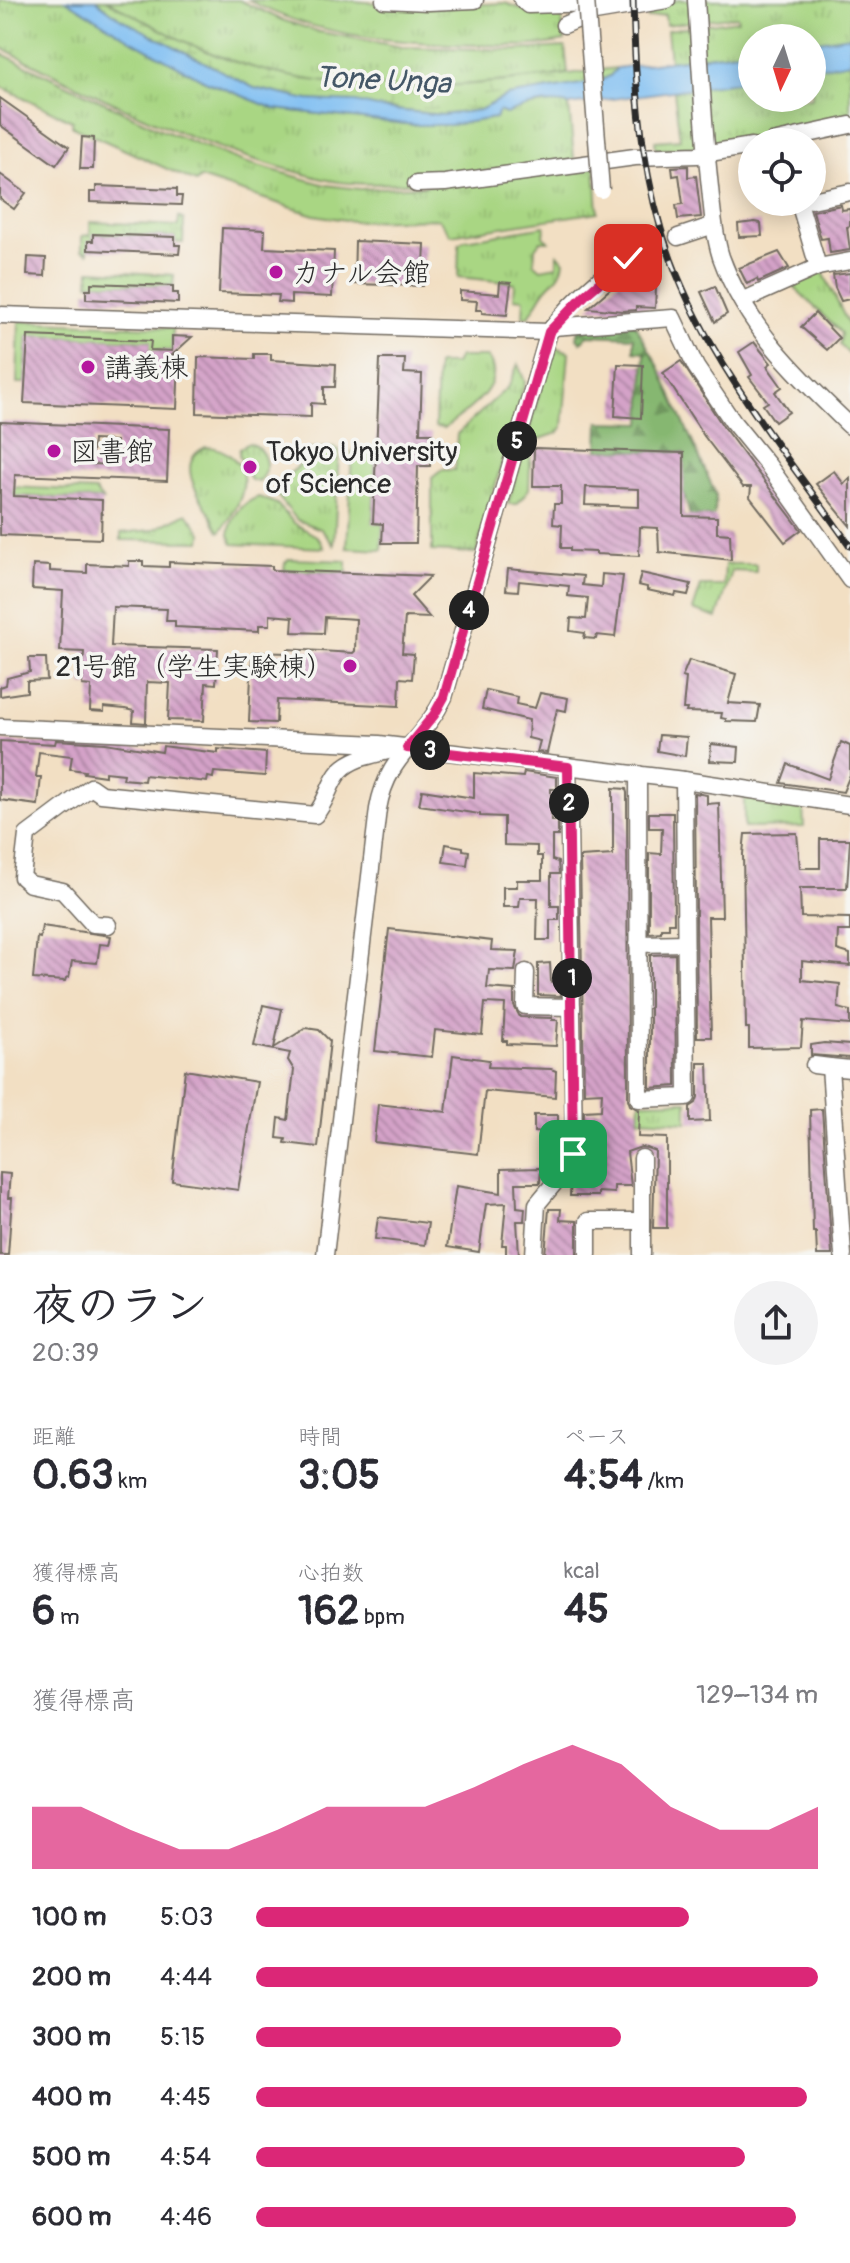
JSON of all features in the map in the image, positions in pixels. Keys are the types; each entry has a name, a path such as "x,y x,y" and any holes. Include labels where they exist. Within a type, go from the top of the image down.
{"street":[{"path":"384,0 475,0"},
{"path":"522,0 528,5 606,3 611,9"},
{"path":"586,0 601,190"},
{"path":"564,25 581,16 667,0"},
{"path":"696,0 714,225 720,254 742,301 780,357 850,426"},
{"path":"826,131 850,125"},
{"path":"416,184 738,147"},
{"path":"826,197 850,192"},
{"path":"803,216 818,267"},
{"path":"678,237 714,225"},
{"path":"325,1255 378,809 385,779 444,697 551,329 620,264 659,243"},
{"path":"742,301 818,267 850,261"},
{"path":"0,315 551,329 673,318 696,367 733,422 768,465 850,580"},
{"path":"0,727 407,748 849,802"},
{"path":"108,925 93,924 63,891 30,884 22,877 27,835 91,787 101,794 315,815 322,808 341,770 362,757 388,751"},
{"path":"534,1255 537,1204 565,1171 573,1154 568,767"},
{"path":"638,774 639,1099 687,1097 684,780"},
{"path":"638,944 685,943"},
{"path":"526,972 525,1006 572,1007"},
{"path":"843,1255 822,1066 850,1069"},
{"path":"642,1158 642,1255"},
{"path":"588,1255 588,1221 642,1221"}],"green space":[{"path":"0,0 66,0 205,81 275,109 415,125 450,125 495,118 499,111 505,114 525,107 559,102 569,105 574,160 435,181 378,184 332,181 279,167 172,129 0,47"},
{"path":"96,0 106,0 226,59 324,82 421,87 617,68 600,81 507,96 480,110 442,115 308,100 254,88 121,19"},
{"path":"106,0 239,0 282,20 320,32 402,47 517,50 565,47 568,74 480,83 394,87 308,80 265,71 222,57 163,31"},
{"path":"249,0 340,0 431,7 505,3 527,11 585,7 561,14 565,41 499,46 360,36 302,23"},
{"path":"679,0 850,0 850,120 813,128 738,128 738,144 656,150 655,141 680,139 674,91 738,81 738,112 826,112 826,24 738,24 738,52 670,61 667,30 738,20 737,16 666,25 665,15 648,18 646,7"},
{"path":"0,53 162,130 244,162 326,185 360,189 424,186 595,166 598,212 451,235 439,219 352,221 314,215 200,178 196,182 72,126 72,121 0,86"},
{"path":"179,217 184,220 183,243 175,242 175,237 94,234 93,241 88,241 88,253 82,250 82,236 90,235 90,222 178,226"},
{"path":"545,226 544,237 549,241 540,241 535,248 534,263 541,269 557,266 558,254 564,261 560,273 529,316 523,317 524,299 514,298 515,283 458,277 459,244 465,240"},
{"path":"90,270 174,275 173,286 89,283"},
{"path":"822,270 850,328 850,355 840,345 841,333 789,282"},
{"path":"19,321 173,328 172,351 150,350 150,341 28,336 25,383 17,383"},
{"path":"635,324 659,367 716,495 714,517 690,516 683,491 684,453 598,450 599,422 642,423 645,352 634,351 634,337 588,335 581,342 577,338 579,327"},
{"path":"552,348 569,352 563,426 558,433 531,442 529,489 517,504 508,504"},
{"path":"459,357 487,357 493,367 493,378 489,388 473,406 445,428 435,427 437,364 455,364"},
{"path":"518,364 525,382 476,553 432,551 432,478 442,470 455,470 457,434 509,386"},
{"path":"249,443 260,450 265,460 265,471 259,482 251,480 239,455 240,448"},
{"path":"206,447 231,456 243,477 241,497 220,532 195,488 190,469 196,453"},
{"path":"333,447 339,450 334,545 321,529 297,520 277,495 279,482 299,466 307,450"},
{"path":"354,450 376,452 373,522 383,524 382,550 347,548"},
{"path":"12,487 95,491 102,500 14,496"},
{"path":"259,497 277,504 294,523 318,537 324,548 233,544 229,535 235,516 243,506"},
{"path":"187,513 202,533 201,541 121,540 121,533 153,530"},
{"path":"289,559 347,561 347,573 284,570"},
{"path":"725,564 756,564 756,572 732,571 717,618 693,610 701,586 724,586"},
{"path":"744,796 803,804 804,827 744,828"},
{"path":"687,1101 687,1122 639,1119 640,1102"}],"water":[{"path":"66,0 96,0 121,19 254,88 308,100 356,102 386,109 442,115 480,110 507,96 600,81 617,68 738,52 738,82 569,105 537,105 506,114 499,111 495,118 450,125 415,125 275,109 205,81"},
{"path":"850,36 850,62 826,66 826,40"}],"building":[{"path":"0,98 69,147 56,165 0,125"},
{"path":"82,137 94,138 93,169 80,169"},
{"path":"688,166 688,177 696,176 701,217 678,219 676,205 683,204 679,175 673,176 672,167"},
{"path":"0,174 26,193 14,209 0,199"},
{"path":"96,186 177,189 177,196 182,196 181,205 90,202 90,192 96,192"},
{"path":"841,205 842,210 850,209 850,226 847,227 850,250 830,253 828,238 821,239 814,216 826,216 826,208"},
{"path":"761,223 762,236 739,237 738,224"},
{"name":"カナル会館","path":"222,228 265,230 264,248 334,251 332,297 291,295 291,303 278,302 279,295 219,293"},
{"path":"93,234 175,237 175,245 180,245 179,254 88,250 88,241 93,241"},
{"path":"355,241 425,244 423,286 354,284"},
{"path":"779,252 789,268 747,284 739,268"},
{"path":"28,257 46,258 45,276 27,275"},
{"path":"637,266 657,267 655,308 636,307 636,310 623,311 588,308"},
{"path":"850,273 850,299 841,301 833,275"},
{"path":"500,282 511,283 507,315 482,313 482,310 476,310 477,301 460,300 460,291 499,294"},
{"path":"91,283 173,286 173,293 178,293 178,303 86,299 86,290 91,290"},
{"path":"715,286 727,314 715,322 701,292"},
{"path":"815,313 839,338 827,350 801,327"},
{"name":"講義棟","path":"28,336 151,341 150,350 172,351 172,336 192,337 171,356 179,356 177,409 24,403"},
{"path":"754,342 771,363 767,366 782,387 775,392 789,412 775,422 763,405 768,402 749,377 752,375 739,352"},
{"path":"254,354 271,354 271,360 336,364 335,387 324,387 324,404 311,403 311,417 197,413 198,357 254,359"},
{"path":"380,359 405,359 404,373 422,374 420,433 432,433 430,466 418,466 416,543 382,543 383,524 373,523"},
{"path":"681,361 724,428 801,530 785,542 750,497 751,487 743,487 704,436 663,373"},
{"path":"618,364 643,365 641,418 615,416"},
{"path":"0,422 169,429 167,481 15,475 14,496 102,500 101,539 0,535","holes":["93,440 116,441 115,465 91,464"]},
{"path":"534,448 684,453 684,516 717,517 717,533 730,534 731,560 659,552 658,528 640,527 639,556 561,548 562,525 553,524 554,504 561,504 561,486 533,486","holes":["586,487 639,489 639,507 585,505"]},
{"path":"834,471 844,484 850,478 850,526 816,484"},
{"path":"129,561 143,561 143,566 169,567 169,562 272,566 272,570 431,576 411,596 430,618 405,617 402,653 414,654 412,679 400,678 399,706 277,700 276,723 249,722 252,652 288,653 288,649 353,653 356,619 325,617 324,633 292,632 293,617 270,615 270,625 259,625 259,631 175,627 175,621 166,621 167,609 113,607 111,646 218,649 216,684 206,683 204,721 168,720 170,683 147,682 146,723 133,722 134,711 125,709 104,707 104,712 90,711 91,686 82,685 84,652 60,651 63,591 32,589 33,565 50,566 50,571 87,573 87,564 129,566"},
{"path":"508,569 583,576 582,585 601,587 602,574 623,576 615,637 597,635 596,639 584,638 585,633 570,631 571,618 586,619 588,598 568,596 569,586 519,581 518,591 506,590"},
{"path":"641,573 691,584 688,595 676,593 675,596 647,590 647,587 638,585"},
{"path":"29,658 46,658 47,680 27,681 27,692 0,696 0,687 6,685 7,678 30,672"},
{"path":"689,660 736,674 728,703 760,705 757,722 726,721 721,718 722,713 686,712 687,709 683,709 686,678 682,677"},
{"path":"486,690 517,697 516,704 535,708 540,693 568,698 566,711 557,709 547,753 537,752 540,741 528,738 529,720 482,709"},
{"path":"659,735 687,737 685,756 657,751"},
{"path":"56,740 105,743 162,752 163,746 218,753 218,749 266,753 265,776 214,772 213,778 208,777 207,782 145,775 144,781 123,779 124,774 105,772 105,776 70,769 72,756 39,752 36,777 41,777 38,805 0,800 0,741 55,744"},
{"path":"841,742 850,746 850,775 843,792 781,783 788,764 828,779"},
{"path":"711,744 739,747 738,762 710,761"},
{"path":"524,772 557,777 557,789 551,789 551,821 558,821 558,836 552,836 552,860 558,862 559,874 551,874 551,906 559,906 559,920 550,920 550,940 537,940 538,898 520,898 519,907 503,907 503,887 517,887 517,880 542,880 542,856 537,856 537,846 504,845 504,817 419,805 422,790 474,798 474,773 523,777"},
{"path":"613,788 626,789 627,793 628,1099 630,1105 639,1110 638,1137 667,1138 667,1228 653,1228 655,1151 647,1148 627,1152 631,1186 614,1186 614,1193 598,1192 598,1196 570,1196 571,1180 586,1181 586,1176 600,1176 601,1157 583,1157 584,1111 601,1110 602,1092 584,1093 580,857 613,855"},
{"path":"695,793 707,795 707,804 719,803 722,917 708,917 711,1037 697,1037"},
{"path":"649,813 673,813 674,923 669,923 669,928 661,928 661,932 649,933 649,853 661,854 662,828 649,828"},
{"path":"797,833 800,868 820,868 820,839 850,839 847,888 800,888 801,917 850,918 850,931 838,931 837,950 850,954 850,966 802,961 802,980 840,984 838,1008 850,1011 850,1025 803,1021 801,1047 749,1048 749,1028 746,1028 745,834"},
{"path":"446,844 469,851 467,865 443,862"},
{"path":"42,926 111,936 109,945 100,944 97,963 72,961 69,977 65,981 33,979 37,937 40,938"},
{"path":"389,929 492,941 491,950 518,951 515,971 489,970 487,988 514,990 514,1006 520,1017 558,1020 556,1046 507,1044 503,1041 505,1004 485,1003 482,1035 435,1030 432,1057 375,1051"},
{"path":"675,954 676,1086 650,1088 650,955"},
{"path":"550,963 551,982 560,982 561,996 538,995 538,964"},
{"path":"263,1005 282,1009 274,1048 306,1028 319,1030 330,1041 318,1147 285,1143 286,1139 277,1138 279,1118 288,1120 294,1070 288,1060 290,1053 254,1046"},
{"path":"811,1045 850,1045 850,1058 811,1055"},
{"path":"453,1055 489,1060 488,1067 556,1071 555,1097 485,1091 478,1154 374,1142 378,1104 446,1112"},
{"path":"698,1063 708,1063 710,1121 690,1122 690,1107 698,1097"},
{"path":"185,1070 257,1082 238,1190 172,1181"},
{"path":"822,1109 832,1255 817,1255 816,1232 813,1232 810,1110"},
{"path":"534,1115 558,1115 558,1134 534,1132"},
{"path":"541,1168 540,1183 516,1183 517,1207 525,1208 524,1221 517,1221 519,1255 506,1255 506,1245 502,1245 506,1203 486,1204 479,1252 447,1247 456,1186 501,1193 501,1169"},
{"path":"0,1173 10,1174 8,1198 12,1198 8,1255 0,1255"},
{"path":"549,1209 561,1209 560,1220 577,1221 577,1255 545,1255"},
{"path":"378,1217 428,1223 425,1245 375,1239"}],"railway":[{"path":"633,0 643,144 661,229 676,272 695,314 742,395 850,546"}],"place":[{"name":"カナル会館","path":"276,272"},
{"name":"講義棟","path":"88,367"},
{"name":"図書館","path":"54,451"},
{"name":"Tokyo University of Science","path":"250,467"},
{"name":"21号館（学生実験棟）","path":"350,666"}],"route":[{"path":"573,1154 568,767 407,748 434,715 444,697 549,332 628,258"}],"water label":[{"name":"Tone Unga","path":"383,80"}]}
